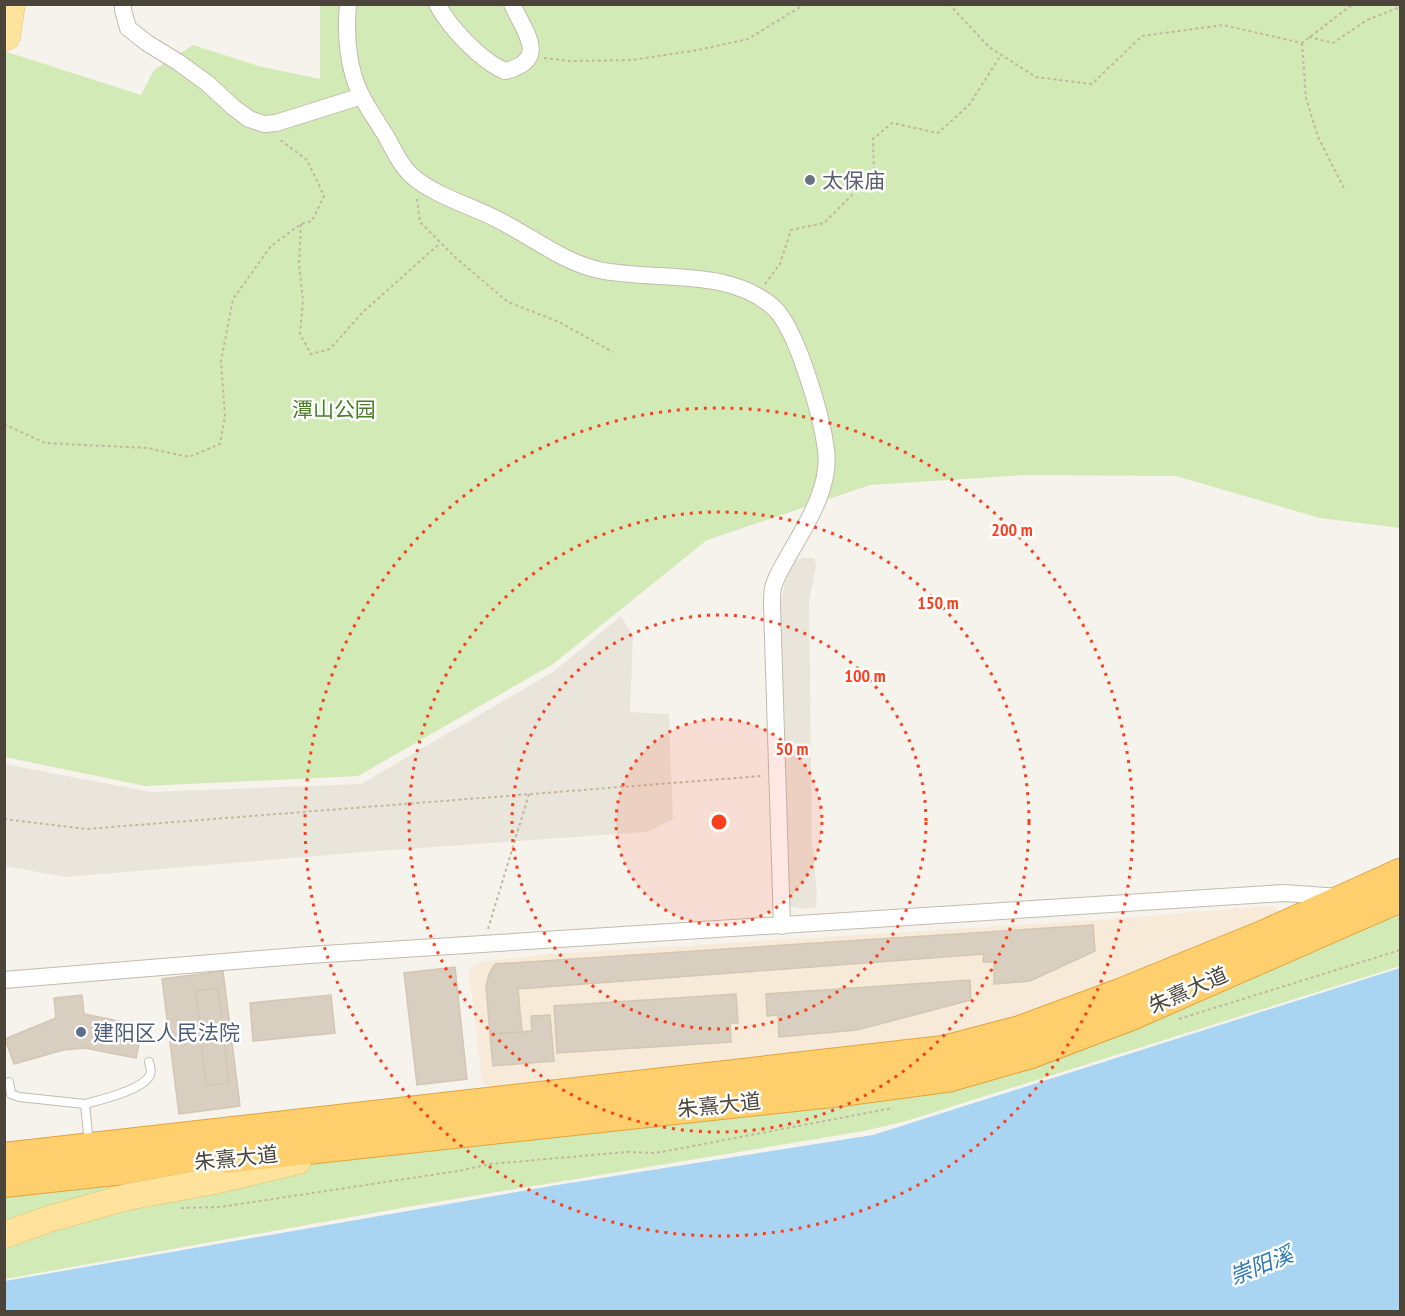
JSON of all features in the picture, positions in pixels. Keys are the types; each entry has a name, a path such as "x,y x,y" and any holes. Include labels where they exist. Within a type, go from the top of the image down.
{"highway":[{"name":"朱熹大道","path":"4,1158 944,1051 1020,1031 1120,994 1401,874"},
{"name":"朱熹大道","path":"4,1182 839,1092 947,1077 1031,1053 1131,1015 1401,896"}],"main road":[{"path":"7,37 12,4"},
{"path":"4,1235 49,1219 127,1197 214,1181 379,1142"}],"street":[{"path":"123,4 128,28 147,44 178,62 249,119 264,124 276,123 362,96"},
{"path":"348,4 346,24 351,69 362,96 403,166 415,178 435,192 493,216 577,263 618,273 715,281 737,286 774,308 788,325 807,375 826,450 827,466 823,485 811,514 773,588 782,926"},
{"path":"437,4 442,14 477,52 505,71 525,64 531,57 531,48 512,4"},
{"path":"4,980 309,955 1284,893 1347,897 1401,896"}],"lane":[{"path":"9,1082 11,1094 19,1097 85,1104 107,1098 146,1080 150,1076 149,1062"},
{"path":"85,1104 89,1148"}],"path":[{"path":"531,57 570,61 632,60 698,50 748,39 805,4"},
{"path":"949,4 989,47 1036,77 1092,84 1142,36 1223,25 1302,43 1353,4"},
{"path":"1309,38 1333,43 1367,21 1401,7"},
{"path":"1302,43 1305,98 1318,137 1345,190"},
{"path":"757,296 780,264 791,230 824,223 874,173 873,139 891,123 938,133 969,105 1001,55"},
{"path":"4,424 45,443 147,448 189,457 220,444 225,416 221,361 233,299 271,246 301,224 312,221 324,196 307,160 264,124"},
{"path":"415,178 420,222 440,243 508,302 559,321 613,352"},
{"path":"301,224 299,265 303,300 300,333 311,354 330,350 362,313 440,243"},
{"path":"4,819 86,829 777,775"},
{"path":"483,944 529,794"}],"shaded area":[{"path":"801,558 814,558 816,565 809,601 812,840 817,895 816,907 803,909 789,906 779,614 788,567"},
{"path":"621,616 633,636 630,712 669,714 673,819 647,832 363,852 65,877 5,866 5,764 150,792 361,784 553,672"},
{"path":"1275,907 1280,914 1086,997 986,1027 907,1043 493,1090 482,1081 469,971 480,962 550,954 1114,919"}],"green space":[{"name":"潭山公园","path":"320,5 1400,5 1400,528 1320,518 1176,476 1024,475 870,485 707,540 553,664 358,776 145,786 5,757 4,51 141,95 154,70 193,45 258,66 320,79"},
{"path":"1400,903 1400,966 906,1121 864,1131 407,1207 5,1279 5,1192 960,1079"}],"water":[{"name":"崇阳溪","path":"1400,968 1400,1311 5,1311 5,1281 551,1186 873,1135"}],"building":[{"path":"1093,925 1095,951 1030,981 994,984 994,962 983,962 984,954 518,989 522,1032 490,1034 486,986 495,964"},
{"path":"455,967 467,1079 417,1085 404,973"},
{"path":"223,971 240,1106 179,1114 162,979"},
{"path":"970,980 971,1000 857,1030 779,1037 778,1015 767,1016 766,994"},
{"path":"218,988 229,1083 206,1086 196,991"},
{"path":"736,994 738,1023 730,1023 731,1042 557,1053 554,1006"},
{"name":"建阳区人民法院","path":"82,995 84,1014 143,1026 136,1058 85,1048 63,1050 14,1064 5,1039 56,1018 54,998"},
{"path":"331,995 335,1033 253,1041 250,1003"},
{"path":"550,1015 554,1061 493,1066 490,1034 532,1031 531,1016"}],"place":[{"name":"太保庙","path":"810,180"},
{"name":"建阳区人民法院","path":"81,1032"}]}
